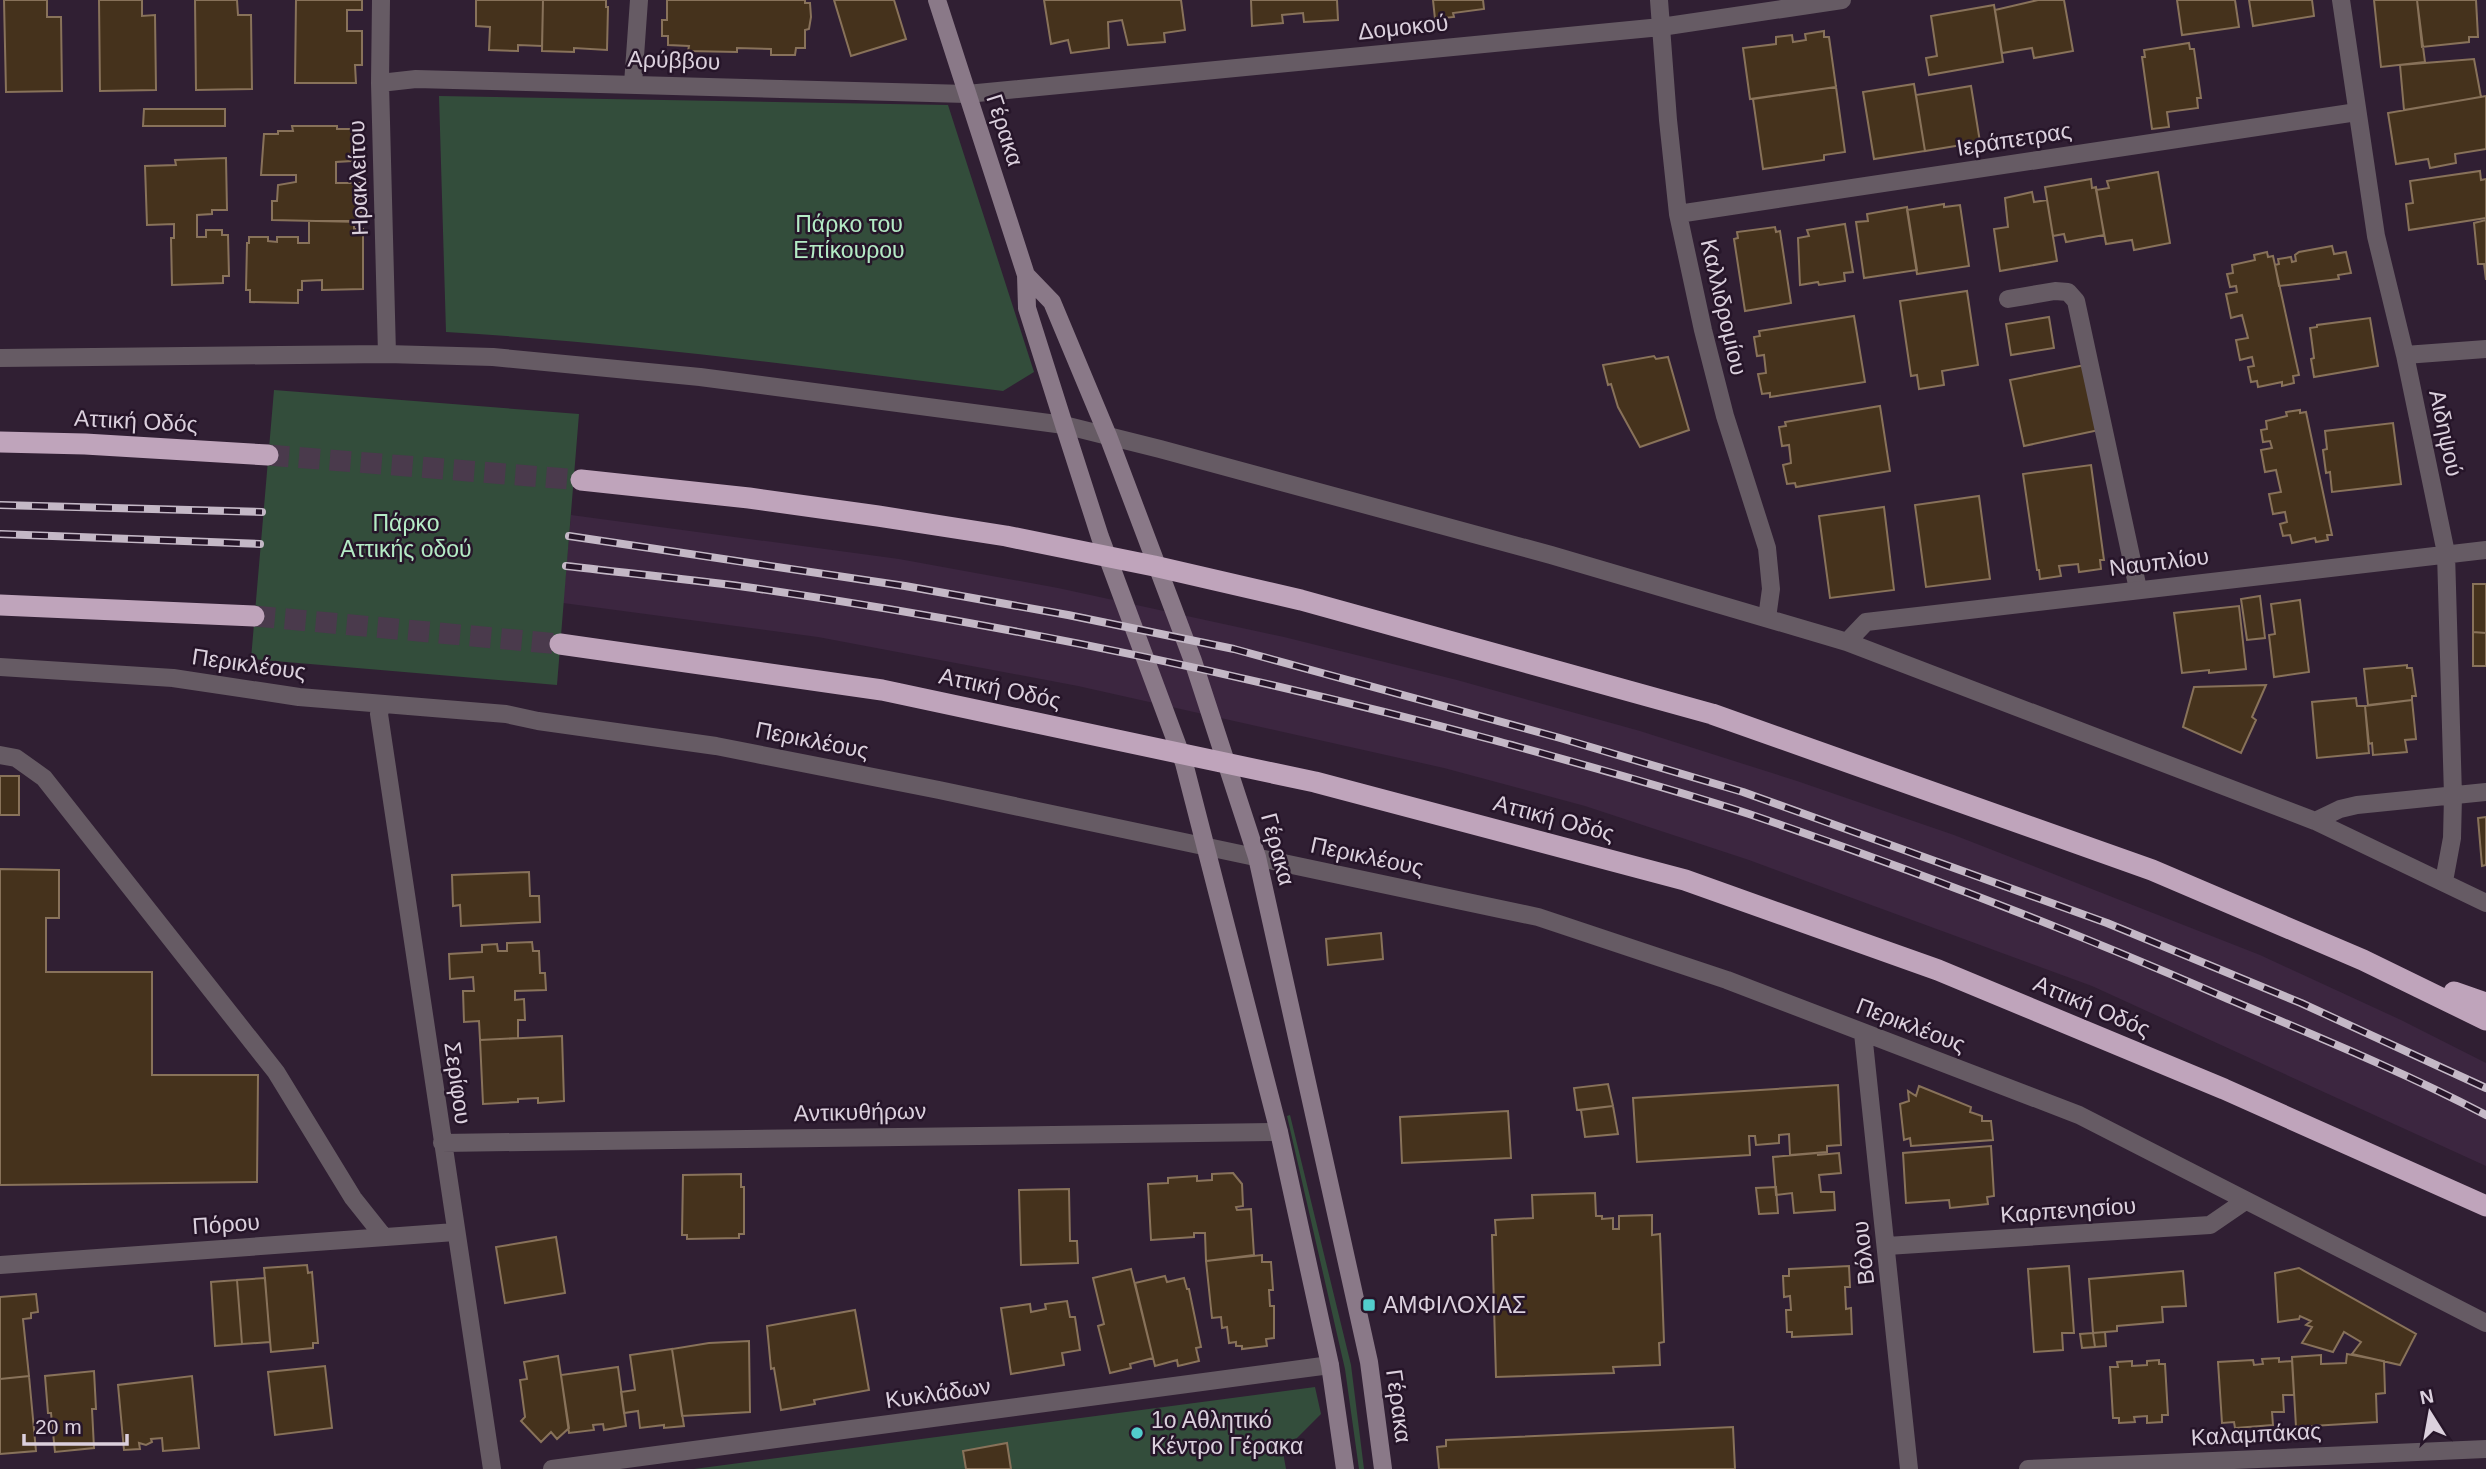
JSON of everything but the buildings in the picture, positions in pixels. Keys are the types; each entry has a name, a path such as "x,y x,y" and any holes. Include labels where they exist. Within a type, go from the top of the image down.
{"highway":[{"name":"Αττική Οδός","path":"0,442 85,444 268,455"},
{"path":"581,480 749,498 1006,536 1154,566 1301,600 1712,715 2152,870 2363,960 2486,1020"},
{"path":"0,605 254,616"},
{"name":"Αττική Οδός","path":"560,643 882,690 1315,782 1685,880 1938,970 2224,1089 2486,1206"},
{"path":"2363,960 2486,1003"}],"street":[{"name":"Ηρακλείτου","path":"381,0 380,83 387,354"},
{"path":"632,84 639,0"},
{"name":"Γέρακα","path":"937,0 1026,275 1027,308 1100,537 1184,763 1279,1132 1330,1365 1345,1469"},
{"name":"Καλλιδρομίου","path":"1658,0 1678,214 1722,404 1767,548 1771,589 1767,618"},
{"name":"Δομοκού","path":"967,94 1661,27 1842,0"},
{"name":"Αιδηψού","path":"2341,0 2376,236 2405,355 2446,553 2453,796 2452,838 2444,881"},
{"name":"Αρύββου","path":"380,83 416,79 967,94"},
{"name":"Ιεράπετρας","path":"1678,214 2357,112"},
{"name":"Γέρακα","path":"1026,275 1052,302 1108,436 1193,661 1257,857 1368,1362 1382,1469"},
{"path":"2008,299 2055,291 2068,292 2076,301 2137,589"},
{"path":"2405,355 2486,349"},
{"path":"0,358 387,354 506,358 687,375 1064,425 1551,555 1847,642 2315,821 2486,902"},
{"name":"Ναυπλίου","path":"1847,642 1866,622 2486,550"},
{"name":"Περικλέους","path":"0,667 173,678 299,696 506,714 716,746 1206,845 1347,878 1538,917 1727,980 2079,1115 2486,1323"},
{"name":"Σερίφου","path":"382,704 379,714 492,1469"},
{"path":"0,755 16,758 44,778 276,1072 353,1198 384,1237"},
{"path":"2315,821 2340,809 2357,805 2486,792"},
{"name":"Βόλου","path":"1863,1032 1909,1469"},
{"name":"Αντικυθήρων","path":"442,1143 1279,1132"},
{"name":"Καρπενησίου","path":"1886,1246 2210,1225 2245,1201"},
{"name":"Πόρου","path":"0,1265 455,1232"},
{"name":"Κυκλάδων","path":"552,1469 1330,1365"},
{"name":"Καλαμπάκας","path":"2028,1469 2486,1448"}],"shaded area":[{"path":"571,515 899,559 1058,588 1284,637 1457,680 1640,731 1797,781 1954,835 2260,955 2401,1020 2486,1063 2486,1166 2092,986 1749,860 1585,806 1444,768 1078,686 818,637 563,603"}],"green space":[{"name":"Πάρκο του Επίκουρου","path":"439,96 948,105 1034,372 1003,391 655,349 446,332"},
{"name":"Πάρκο Αττικής οδού","path":"274,390 579,414 557,685 251,659"},
{"path":"1290,1115 1351,1365 1364,1469 1359,1469 1345,1369 1287,1116"},
{"name":"1ο Αθλητικό Κέντρο Γέρακα","path":"1315,1387 1321,1414 1283,1452 1286,1469 694,1469"}],"tunnel":[{"path":"268,455 581,480"},
{"path":"254,616 560,644"}],"railway":[{"path":"0,505 262,512"},
{"path":"0,534 260,544"},
{"path":"569,536 905,586 1068,615 1234,649 1560,738 1743,792 2107,923 2301,1003 2486,1088"},
{"path":"566,566 841,601 1030,634 1311,694 1623,776 1809,835 2045,923 2354,1052 2486,1115"}],"place":[{"name":"ΑΜΦΙΛΟΧΙΑΣ","path":"1369,1305"},
{"name":"1ο Αθλητικό Κέντρο Γέρακα","path":"1137,1433"}]}
